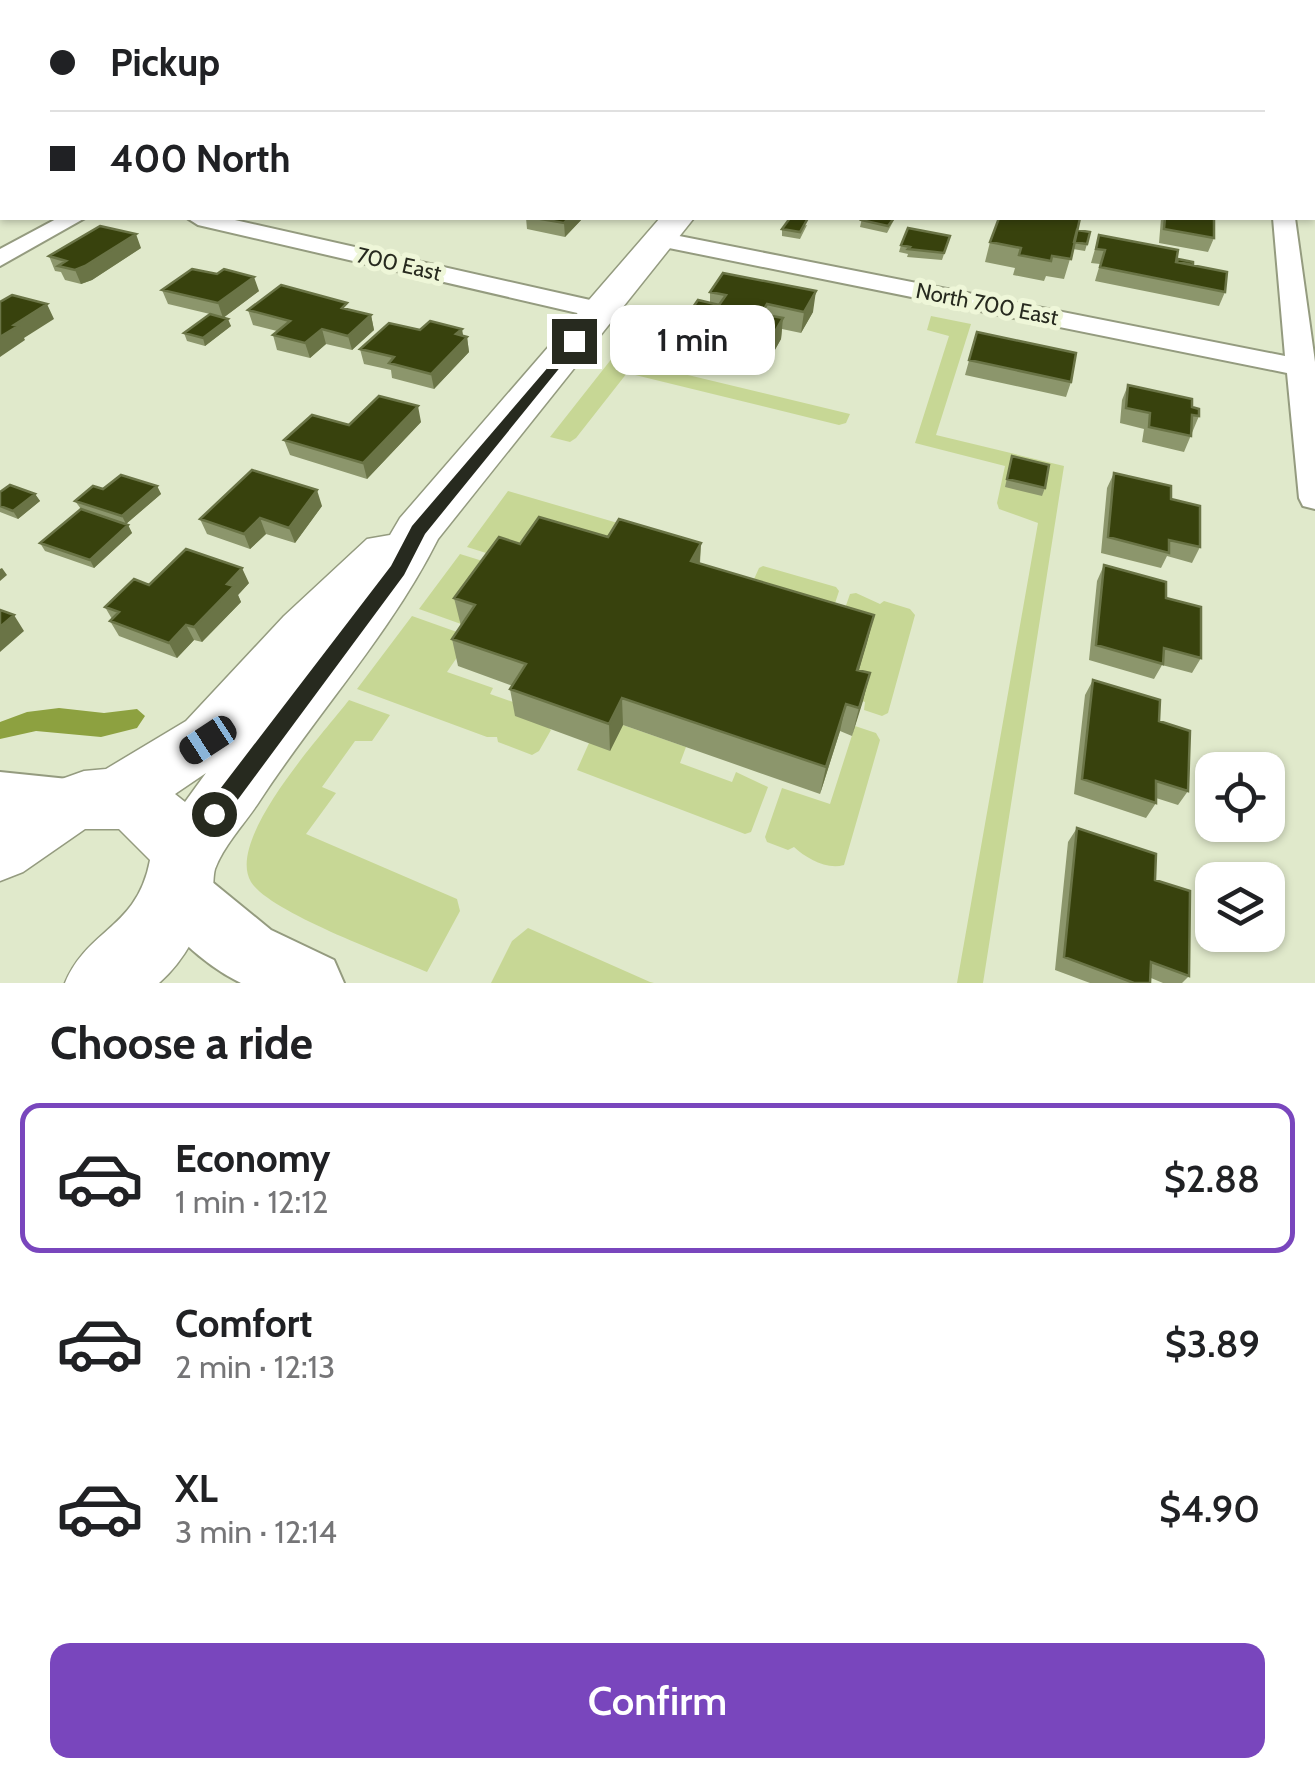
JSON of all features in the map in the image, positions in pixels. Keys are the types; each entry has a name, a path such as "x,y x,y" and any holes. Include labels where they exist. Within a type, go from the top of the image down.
{"main road":[{"path":"102,983 145,948 164,922 180,876 250,762 398,570 418,530 668,228"},
{"path":"0,850 208,740 303,632 374,560 418,530"},
{"path":"90,802 139,805 156,814 176,837 180,876"}],"street":[{"path":"0,258 70,220"},
{"name":"700 East","path":"207,220 599,310"},
{"path":"1284,220 1307,368 1315,498"},
{"name":"North 700 East","path":"668,228 1307,368"},
{"path":"0,798 90,802"},
{"path":"180,876 248,952 311,983"}],"shaded area":[{"path":"931,316 971,324 936,435 1064,466 983,983 957,983 1038,523 999,509 1005,466 915,443 949,336 927,330"},
{"path":"613,357 850,414 846,423 839,425 627,373 576,438 570,442 550,437"},
{"path":"508,491 628,526 631,531 521,564 467,547"},
{"path":"460,554 502,567 461,624 419,609"},
{"path":"763,566 836,587 839,591 828,625 746,597"},
{"path":"850,594 880,604 884,601 910,609 915,615 888,713 882,716 864,710 865,702 851,697 836,634"},
{"path":"412,616 471,637 447,672 493,688 490,694 522,705 551,730 539,751 532,755 498,742 497,737 487,737 357,689"},
{"path":"349,700 390,715 372,741 355,741 322,787 336,793 306,834 457,899 460,911 427,972 305,919 262,894 251,882 247,863 264,814"},
{"path":"59,708 104,713 137,709 145,716 137,728 101,737 36,731 0,739 0,722 27,712"},
{"path":"623,725 686,747 680,763 732,782 736,772 768,787 751,832 745,834 577,770 589,743"},
{"path":"855,726 876,733 880,740 844,865 823,864 794,847 788,850 767,842 765,837 782,788 830,804"},
{"path":"528,928 654,983 491,983 512,941"}],"building":[{"path":"789,220 807,220 800,232 782,229"},
{"path":"861,220 892,220 888,226"},
{"path":"998,220 1080,220 1071,259 1052,256 1051,261 1019,255 1021,248 990,242"},
{"path":"1165,220 1214,220 1214,238 1164,229"},
{"path":"100,226 136,234 75,270 58,266 66,261 49,256"},
{"path":"908,228 950,236 944,253 901,245"},
{"path":"1077,230 1090,232 1087,244 1074,242"},
{"path":"1099,235 1178,250 1176,262 1227,272 1225,292 1100,267 1105,250 1096,249"},
{"path":"192,269 217,274 224,269 254,277 218,303 162,290"},
{"path":"723,273 816,291 804,312 767,304 761,314 783,318 769,342 755,339 749,350 689,336 696,326 682,323 698,300 719,305 726,295 710,292"},
{"path":"281,285 347,303 342,308 371,315 348,336 322,329 305,343 273,335 290,321 248,310"},
{"path":"12,295 47,304 0,337 0,302"},
{"path":"210,314 228,319 203,338 184,333"},
{"path":"430,321 462,329 456,334 467,337 431,374 389,363 394,357 360,349 389,323 420,330"},
{"path":"977,332 1076,353 1071,382 969,360"},
{"path":"1128,385 1192,399 1192,407 1199,409 1199,416 1192,415 1191,436 1149,427 1150,413 1126,408"},
{"path":"379,396 418,406 363,463 284,440 312,415 349,425"},
{"path":"1012,456 1049,465 1045,488 1007,479"},
{"path":"252,470 317,490 289,528 260,518 244,534 200,519"},
{"path":"1114,473 1171,486 1171,499 1200,506 1200,547 1169,540 1169,553 1108,537"},
{"path":"121,475 157,486 122,516 75,501 93,486 103,489"},
{"path":"10,485 35,494 13,511 0,506 0,492"},
{"path":"81,509 128,525 90,560 40,543"},
{"path":"539,517 608,537 619,519 701,543 691,561 874,615 857,670 870,673 859,708 846,704 826,767 622,698 609,724 510,689 526,664 452,639 475,605 454,598 499,537 520,544"},
{"path":"186,549 242,568 227,584 234,586 194,627 186,625 169,643 110,621 119,612 105,607 134,579 149,585"},
{"path":"1104,565 1166,582 1166,598 1201,607 1201,658 1164,648 1163,664 1096,645"},
{"path":"0,610 14,615 0,627"},
{"path":"1093,680 1160,700 1159,721 1190,731 1188,791 1156,781 1156,803 1082,779"},
{"path":"1077,828 1156,854 1155,880 1190,891 1189,976 1151,962 1150,983 1134,983 1064,957"}],"route":[{"path":"214,814 398,570 418,530 574,341"}]}
